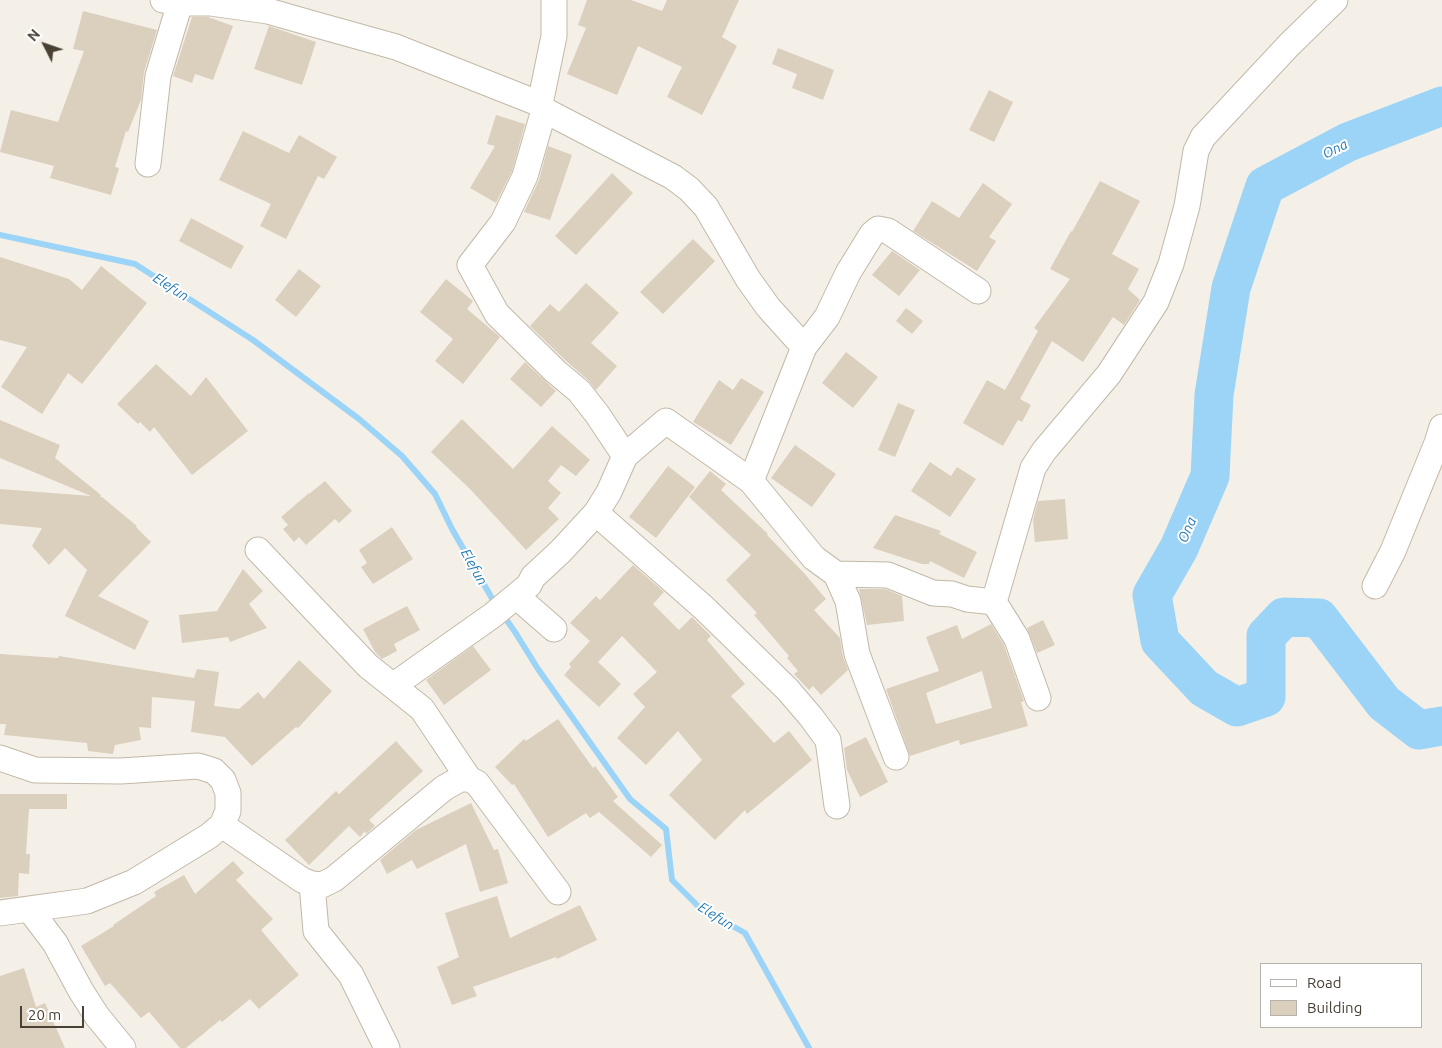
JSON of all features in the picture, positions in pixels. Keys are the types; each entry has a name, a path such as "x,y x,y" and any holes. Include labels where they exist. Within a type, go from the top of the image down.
{"street":[{"path":"554,0 554,36 542,107 525,176 503,222 470,265 498,314 555,371 579,391 598,414 625,456"},
{"path":"1038,698 1017,639 994,602 1033,468 1044,451 1109,374 1156,302 1171,264 1187,206 1196,152 1203,137 1289,45 1336,0"},
{"path":"148,164 158,76 171,2 211,3 258,10 310,22 396,47 514,92 643,163 673,177 689,189 706,207 748,279 768,307 804,347"},
{"path":"514,92 546,77"},
{"path":"752,481 804,347 828,317 848,273 872,234 878,229 888,231 978,291"},
{"path":"394,685 505,605 529,585 533,577 561,551 596,513 609,492 625,456 666,421 752,481 814,558 836,574 848,601 857,654 896,757"},
{"path":"1375,586 1393,551 1438,443 1442,427"},
{"path":"596,513 704,608 788,690 811,717 828,740 837,806"},
{"path":"258,550 368,666 422,709 469,779"},
{"path":"836,574 888,575 933,593 952,594 967,600 994,602"},
{"path":"505,605 554,629"},
{"path":"0,758 35,770 121,771 198,766 214,771 223,780 228,793 228,811 222,825 209,836 134,882 87,901 0,913"},
{"path":"222,825 302,880 322,885 334,878 444,788 460,779 469,779 477,783 558,892"},
{"path":"312,884 316,931 352,975 387,1048"},
{"path":"30,910 55,943 97,1016 123,1048"}],"building":[{"path":"587,0 631,0 662,11 667,0 739,0 722,37 737,46 702,115 667,97 682,67 638,46 617,95 567,74 586,28 578,25"},
{"path":"83,11 157,30 144,72 141,100 128,132 126,131 115,167 119,168 111,195 50,178 54,166 0,152 11,110 58,122 84,51 73,49"},
{"path":"192,17 208,17 233,26 213,80 195,74 192,83 173,76"},
{"path":"269,26 316,42 302,85 254,69"},
{"path":"778,48 834,70 823,100 792,88 797,74 772,64"},
{"path":"989,90 1013,102 994,142 969,130"},
{"path":"496,115 525,124 512,171 496,203 470,188 495,146 487,144"},
{"path":"243,131 289,153 299,135 337,157 324,179 318,176 286,239 260,226 271,204 219,180"},
{"path":"548,146 572,155 550,220 524,212 539,180"},
{"path":"612,173 633,193 576,255 555,236"},
{"path":"1100,181 1140,201 1112,254 1139,269 1128,289 1140,300 1124,325 1113,317 1083,362 1052,341 1020,399 1031,405 1022,422 1018,420 1003,446 963,423 987,380 1005,390 1038,331 1034,328 1070,279 1050,269"},
{"path":"983,183 1012,204 989,237 996,241 977,271 913,231 932,201 959,218"},
{"path":"191,218 244,246 231,269 179,241"},
{"path":"693,239 715,261 663,314 640,292"},
{"path":"892,251 920,270 899,296 872,275"},
{"path":"0,257 69,279 82,290 101,266 147,303 82,384 68,373 42,414 1,387 27,347 0,340"},
{"path":"299,269 321,286 296,317 275,300"},
{"path":"446,279 473,301 467,309 500,337 463,384 435,361 453,339 420,312"},
{"path":"586,283 619,313 591,343 617,366 596,390 588,380 530,326 550,304 559,312"},
{"path":"906,308 923,321 912,334 896,321"},
{"path":"846,352 878,377 853,408 822,383"},
{"path":"525,362 556,391 541,407 510,379"},
{"path":"156,364 191,396 206,377 248,431 192,475 154,427 150,432 140,422 138,424 117,404"},
{"path":"741,378 764,392 731,445 693,422 719,380 733,390"},
{"path":"898,403 915,410 895,457 878,450"},
{"path":"462,419 513,469 552,426 590,460 576,476 561,465 548,481 561,493 548,508 559,519 526,550 471,490 431,452"},
{"path":"0,420 60,445 55,458 137,526 151,542 98,596 149,621 135,650 65,616 87,570 65,548 49,565 32,546 42,528 0,524 0,489 91,496 0,458"},
{"path":"795,445 836,474 812,507 771,478"},
{"path":"930,462 951,476 957,467 976,479 950,517 911,491"},
{"path":"668,466 695,487 656,538 629,517"},
{"path":"710,471 726,484 721,490 768,534 826,599 814,610 840,638 843,657 848,670 821,695 813,686 809,690 794,674 798,671 787,658 789,656 754,615 757,613 726,580 751,555 689,497"},
{"path":"325,481 352,511 339,523 335,519 306,545 299,537 294,542 283,529 288,525 281,517"},
{"path":"1065,499 1068,539 1035,542 1033,520 1038,501"},
{"path":"895,515 941,531 939,534 977,552 964,578 930,561 929,564 922,564 873,548"},
{"path":"392,527 413,559 373,584 361,567 367,563 359,550"},
{"path":"633,565 664,592 653,604 679,630 692,617 711,636 707,640 745,684 731,696 774,743 789,731 812,760 747,814 745,810 715,840 669,795 702,760 678,731 646,765 617,738 645,707 633,694 657,672 622,636 598,662 621,684 599,707 564,675 571,667 569,664 590,641 570,623 596,596 600,600"},
{"path":"243,569 263,591 249,604 267,628 230,642 228,637 182,643 179,615 217,611"},
{"path":"859,589 885,589 902,596 904,621 867,625"},
{"path":"407,606 420,630 394,644 397,651 382,659 375,652 363,629"},
{"path":"1043,620 1055,645 1037,653 1027,628"},
{"path":"991,624 1004,645 1024,701 1021,702 1028,726 960,745 959,740 910,756 886,689 939,671 926,637 957,625 962,639","holes":["982,671 992,708 936,724 926,693"]},
{"path":"473,646 491,670 444,705 426,680"},
{"path":"0,654 58,658 59,656 194,678 197,669 219,672 214,706 239,709 258,692 264,699 299,660 332,691 298,728 296,727 252,766 225,737 191,732 195,701 152,697 151,728 139,727 141,740 115,745 113,754 88,751 87,743 4,735 6,724 0,724"},
{"path":"558,719 593,768 595,766 618,797 613,801 662,845 651,857 599,812 590,818 586,813 548,837 514,784 512,785 495,767 524,739 526,741"},
{"path":"866,737 888,782 860,797 847,770 844,748"},
{"path":"396,741 423,771 369,820 375,826 366,834 365,831 360,837 349,826 309,865 285,840 336,791 339,794"},
{"path":"0,794 67,794 67,809 29,809 26,854 30,854 29,874 19,873 18,896 0,898"},
{"path":"471,803 494,850 498,849 508,883 480,892 466,844 417,869 412,860 387,874 380,860 416,830"},
{"path":"233,861 244,873 236,880 273,919 261,930 299,975 259,1009 250,999 222,1022 220,1020 186,1048 180,1048 149,1012 141,1018 110,983 105,986 81,946 114,926 156,896 154,892 184,875 195,894"},
{"path":"497,896 510,938 580,905 597,940 557,959 556,957 473,987 477,996 452,1005 437,967 459,957 445,913"},
{"path":"24,968 36,1007 45,1003 65,1048 0,1048 0,976"}],"waterway":[{"name":"Ona","path":"1442,106 1348,142 1265,186 1231,288 1214,395 1210,476 1179,548 1152,595 1160,641 1204,688 1237,707 1266,697 1266,636 1284,617 1319,618 1384,703 1419,730 1442,726"},
{"name":"Elefun","path":"0,235 135,264 253,340 359,419 402,456 435,494 452,529 497,607"},
{"name":"Elefun","path":"503,615 538,669 630,799 666,829 672,880 700,908 745,933 809,1048"}]}
